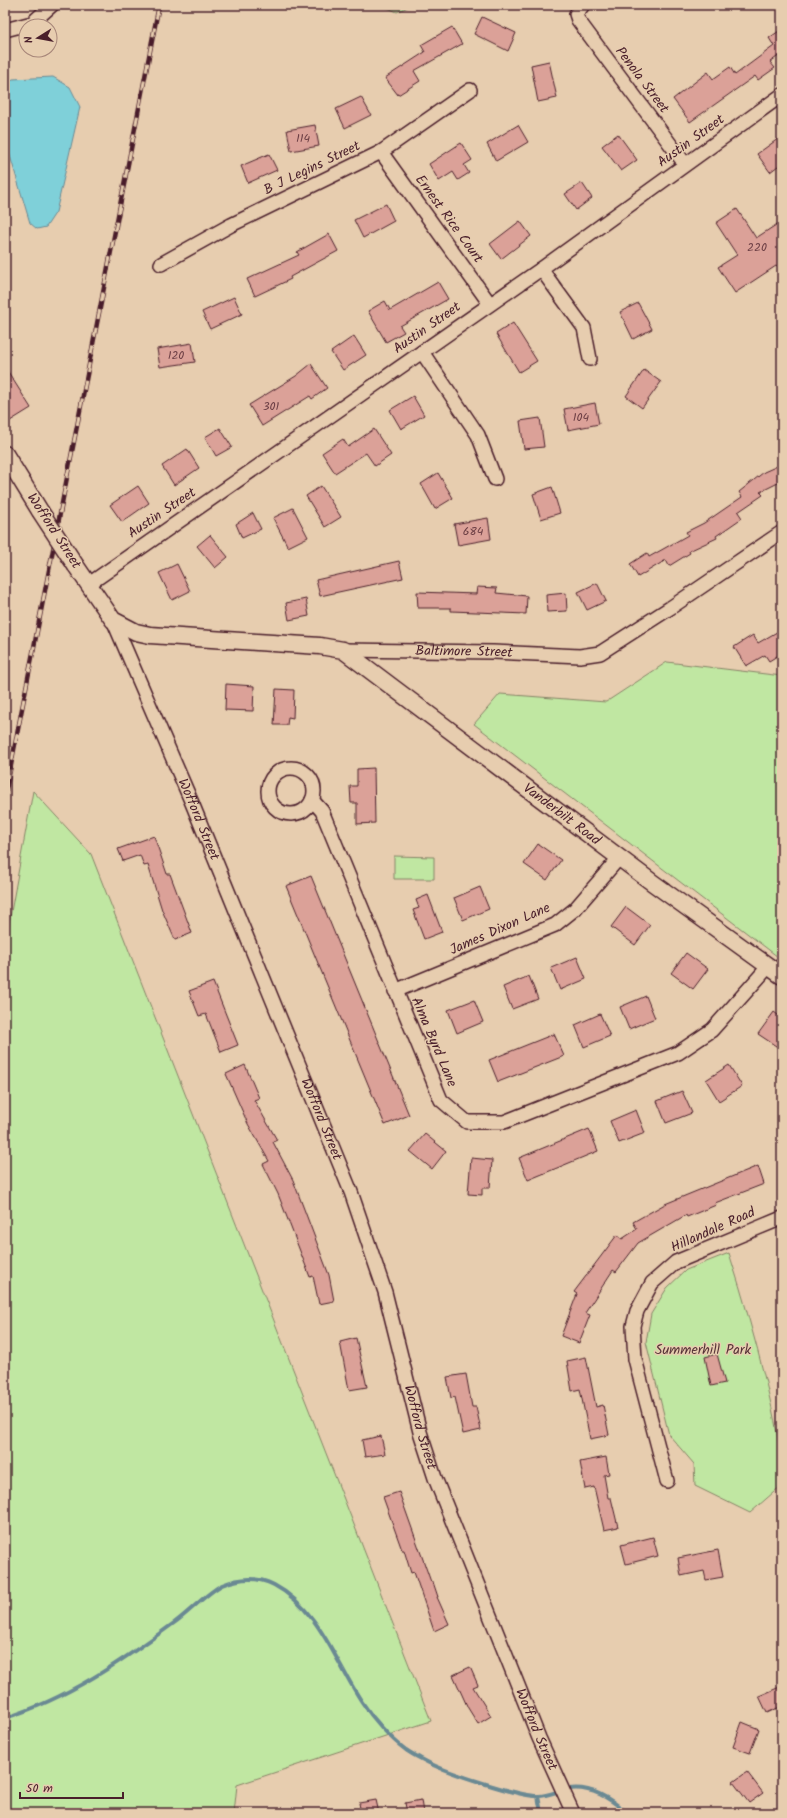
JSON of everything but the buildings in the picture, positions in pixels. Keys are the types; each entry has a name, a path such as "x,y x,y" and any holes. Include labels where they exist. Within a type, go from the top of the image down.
{"street":[{"path":"5,30 32,23 52,5"},
{"name":"Penola Street","path":"580,9 578,20 686,164"},
{"name":"B J Legins Street","path":"161,264 231,225 381,152 470,90"},
{"name":"Austin Street","path":"89,584 541,269 782,95"},
{"name":"Ernest Rice Court","path":"381,152 490,304"},
{"path":"541,269 584,328 590,359"},
{"path":"422,352 478,435 495,479"},
{"name":"Wofford Street","path":"5,454 40,511 113,620 192,803 351,1192 385,1292 420,1432 435,1478 540,1738 572,1810"},
{"name":"Baltimore Street","path":"113,620 136,632 150,635 320,646 342,650 493,652 580,656 594,655 600,653 670,608 782,532"},
{"name":"Vanderbilt Road","path":"342,650 620,858 782,976"},
{"name":"Alma Byrd Lane","path":"312,800 322,811 441,1100 467,1122 504,1122 678,1053 712,1030 768,967"},
{"name":"James Dixon Lane","path":"395,991 555,926 575,909 620,858"},
{"name":"Hillandale Road","path":"668,1481 635,1359 633,1326 637,1311 652,1283 676,1262 782,1218"}],"green space":[{"path":"381,5 412,5 397,12"},
{"path":"667,662 782,676 782,960 474,724 500,694 606,702"},
{"path":"33,791 91,854 431,1721 237,1785 234,1813 5,1813 5,945"},
{"path":"394,856 434,857 434,879 394,879"},
{"name":"Summerhill Park","path":"729,1253 749,1318 766,1383 775,1421 781,1459 782,1485 750,1513 695,1486 694,1464 669,1435 646,1342 651,1314 667,1288 686,1270"}],"water":[{"path":"53,77 70,87 80,107 56,212 46,227 37,229 30,223 5,139 5,84 13,79"}],"waterway":[{"path":"5,1718 28,1710 72,1690 93,1678 180,1619 216,1588 235,1581 255,1579 274,1585 290,1595 303,1608 325,1637 366,1708 388,1734 409,1752 429,1763 451,1772 516,1793 539,1796 569,1789 585,1789 593,1791 614,1802 627,1813"},
{"path":"538,1796 541,1813"}],"railway":[{"path":"5,796 159,5"}]}
